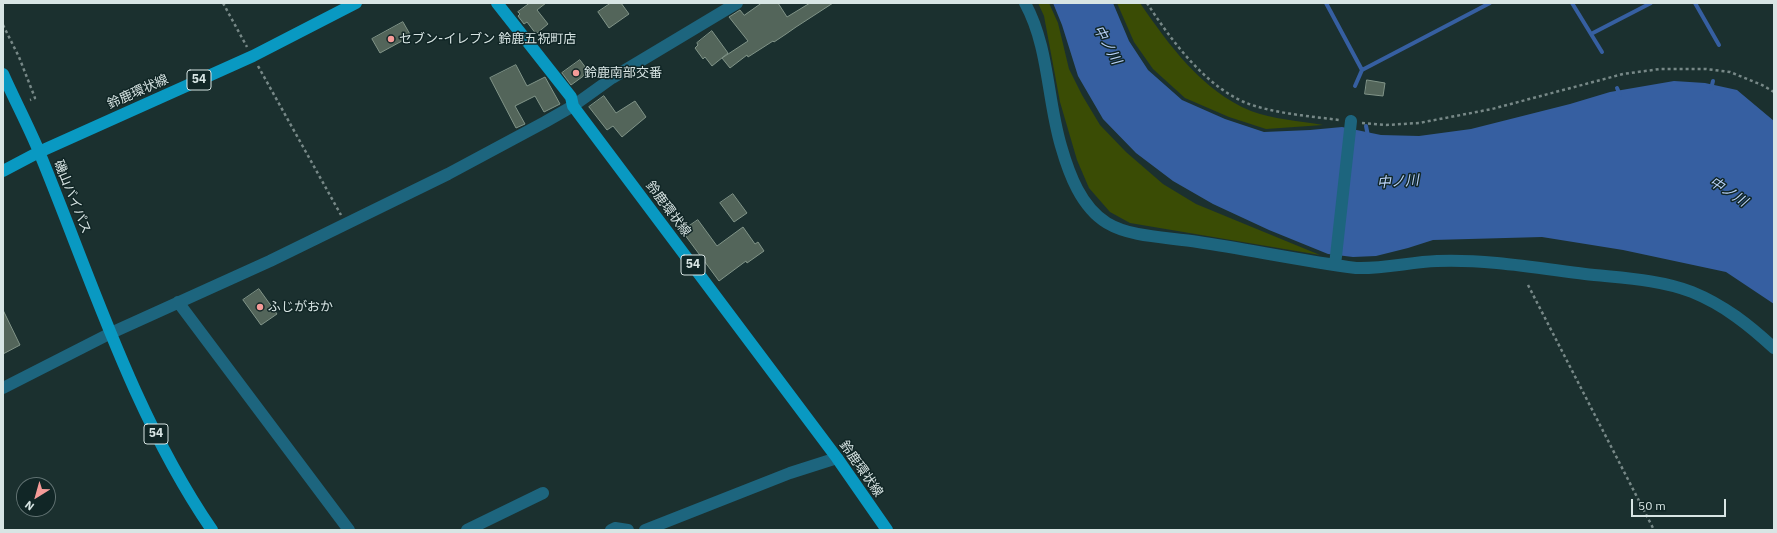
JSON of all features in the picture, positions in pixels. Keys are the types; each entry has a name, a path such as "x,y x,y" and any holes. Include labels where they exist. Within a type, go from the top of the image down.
{"main road":[{"name":"鈴鹿環状線","path":"3,172 39,152 253,56 356,3"},
{"name":"鈴鹿環状線","path":"497,3 571,97 573,106 837,458 887,530"},
{"name":"磯山バイパス","path":"3,74 39,152 111,333"},
{"name":"54","path":"111,333 152,427 192,500 212,530"}],"street":[{"path":"3,388 111,333 270,262 448,174 573,106 612,78 737,3"},
{"path":"1025,3 1039,35 1058,134 1066,162 1077,188 1094,212 1106,222 1120,229 1141,234 1356,268 1378,268 1437,261 1459,261 1518,265 1661,284 1691,292 1714,302 1736,315 1774,348"},
{"path":"1334,265 1351,121"},
{"path":"178,302 348,530"},
{"path":"645,530 790,473 837,458"},
{"path":"468,530 543,493"},
{"path":"611,530 615,528 628,530"}],"path":[{"path":"223,3 347,224"},
{"path":"1147,3 1172,38 1199,71 1226,92 1248,104 1272,111 1386,125 1419,123 1492,109 1623,74 1660,69 1706,69 1730,72 1762,85 1774,92"},
{"path":"3,25 19,57 35,98 30,100"},
{"path":"1528,285 1654,530"}],"green space":[{"path":"1038,3 1049,3 1058,23 1069,69 1082,95 1100,125 1126,152 1163,184 1196,204 1320,255 1130,223 1110,212 1089,188 1077,160 1060,102 1044,16"},
{"path":"1117,3 1140,3 1163,35 1188,65 1217,92 1233,102 1251,111 1268,116 1323,125 1266,129 1229,117 1185,98 1153,69 1134,42"}],"water":[{"name":"中ノ川","path":"1053,3 1113,3 1129,41 1148,70 1182,100 1225,119 1264,132 1342,127 1381,135 1419,136 1471,129 1570,104 1610,92 1674,81 1705,83 1737,90 1774,121 1774,304 1726,272 1623,250 1542,237 1433,240 1376,256 1353,257 1328,254 1269,230 1213,204 1173,181 1136,153 1103,119 1078,76 1062,25"}],"building":[{"path":"530,3 546,3 537,10 548,24 536,34 527,22 524,24 518,16 520,14 518,12"},
{"path":"611,3 621,3 629,14 609,28 598,12"},
{"path":"762,3 778,3 787,17 810,3 833,3 774,42 773,41 748,57 747,55 730,68 722,58 748,41 729,17 740,10 744,15"},
{"path":"403,22 411,36 380,53 372,39"},
{"path":"712,31 728,53 712,66 705,57 703,59 695,48 698,45 697,43"},
{"name":"鈴鹿南部交番","path":"580,60 589,72 571,85 562,73"},
{"path":"516,65 527,86 545,77 560,104 544,112 535,96 515,106 525,124 516,128 490,78"},
{"path":"1367,80 1385,83 1383,96 1365,94"},
{"path":"604,96 616,113 635,101 646,117 622,137 613,126 607,130 589,107"},
{"path":"733,194 747,213 734,222 720,203"},
{"path":"698,220 717,246 743,227 755,244 758,242 764,251 747,263 746,261 719,281 682,231"},
{"name":"ふじがおか","path":"259,289 277,314 261,325 243,300"},
{"path":"3,310 20,345 3,354"}],"waterway":[{"path":"1326,3 1362,70"},
{"path":"1355,86 1362,70 1490,3"},
{"path":"1572,3 1602,52"},
{"path":"1591,34 1651,3"},
{"path":"1695,3 1719,45"},
{"path":"1711,89 1713,81"},
{"path":"1617,88 1620,95"},
{"path":"1366,126 1368,136"}],"place":[{"name":"セブン-イレブン 鈴鹿五祝町店","path":"391,39"},
{"name":"鈴鹿南部交番","path":"576,73"},
{"name":"ふじがおか","path":"260,307"}]}
